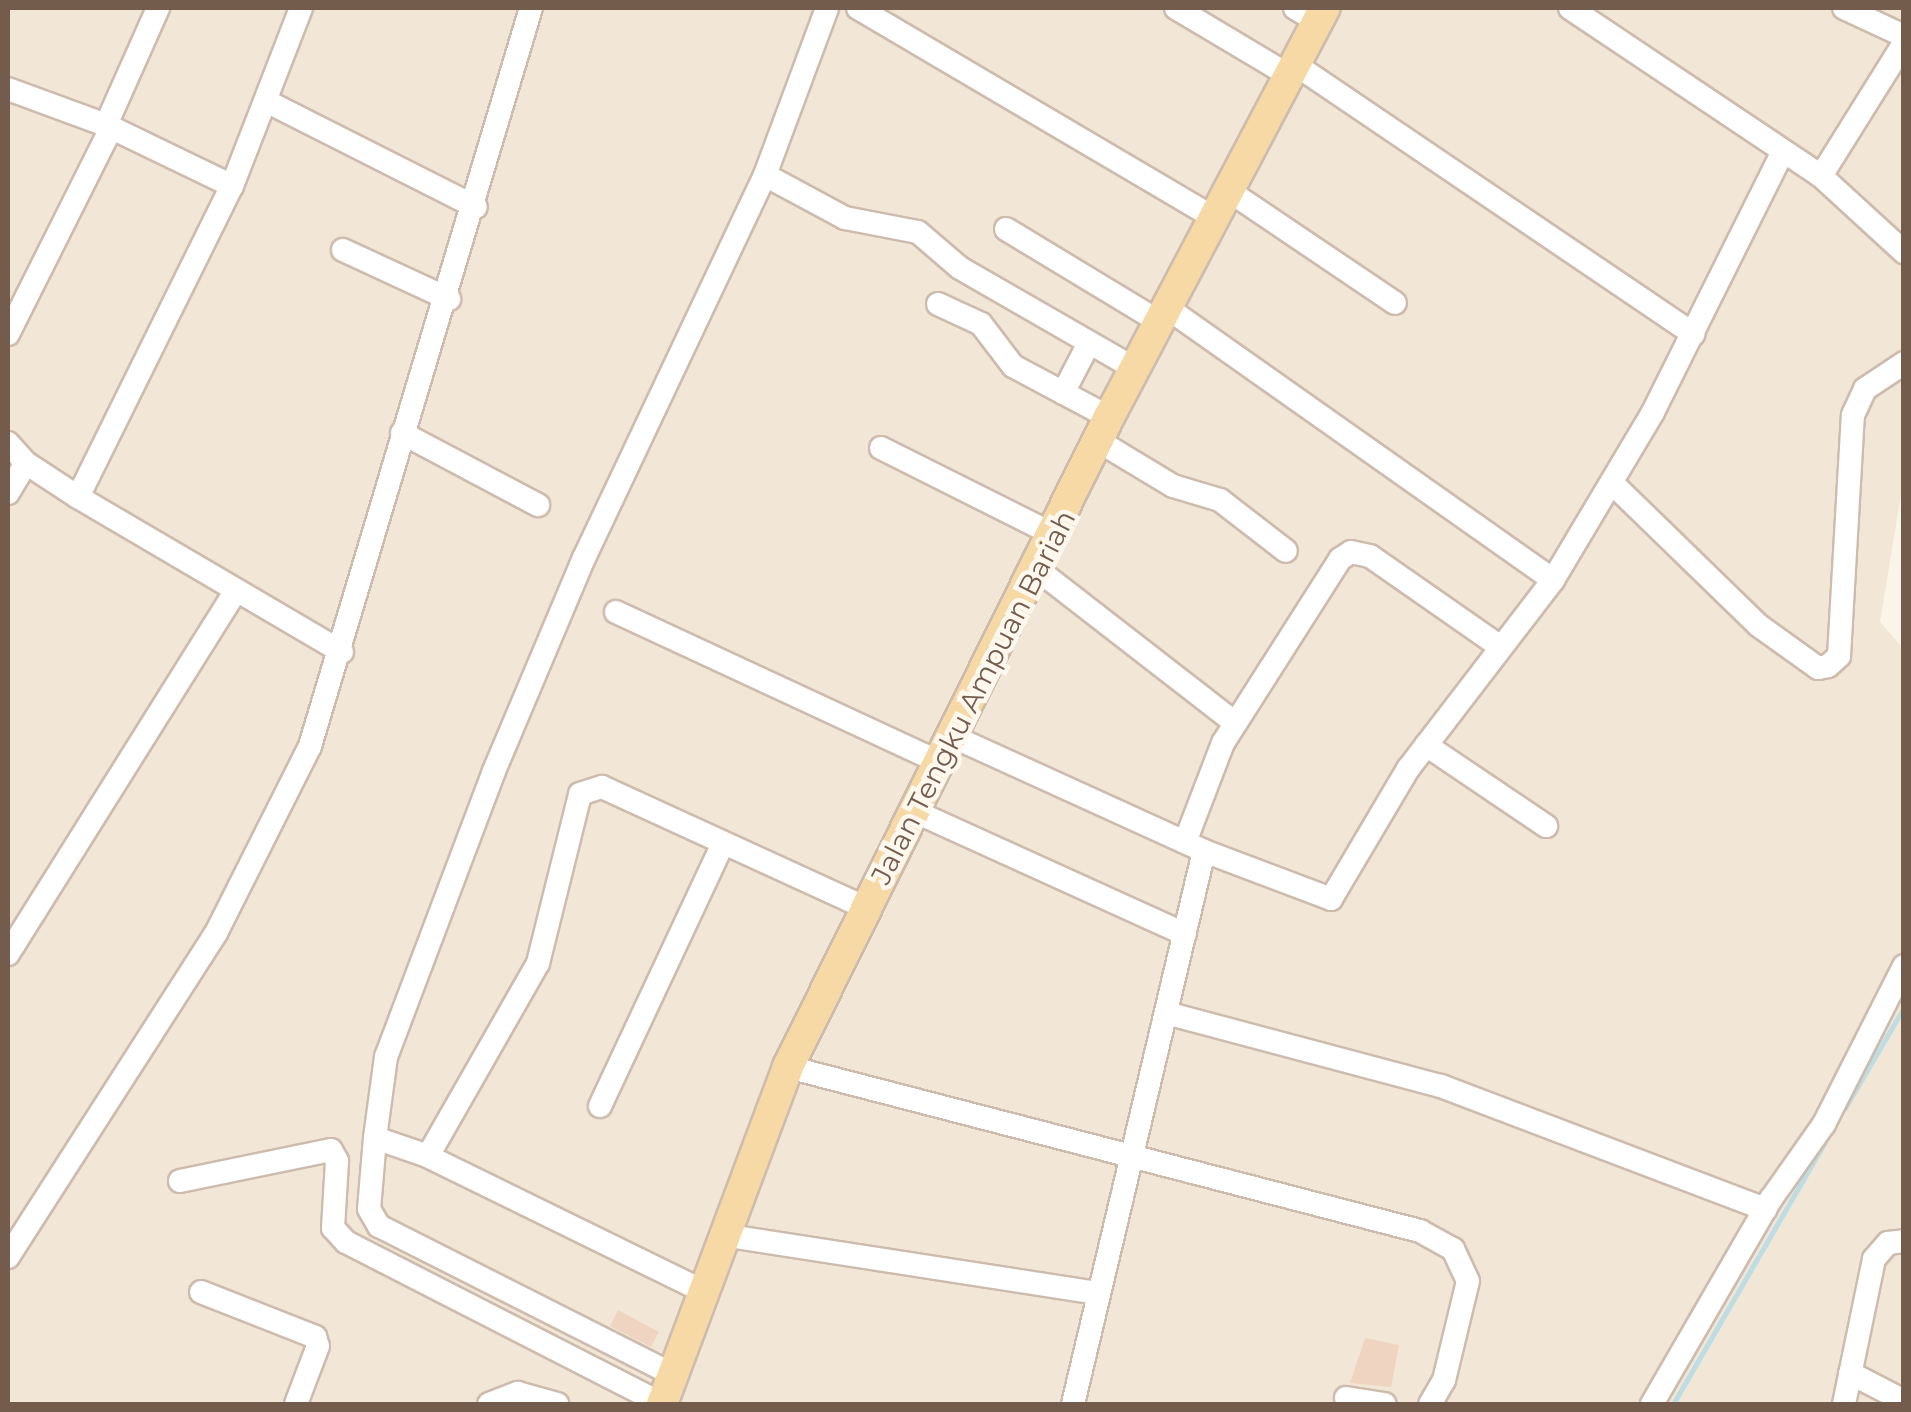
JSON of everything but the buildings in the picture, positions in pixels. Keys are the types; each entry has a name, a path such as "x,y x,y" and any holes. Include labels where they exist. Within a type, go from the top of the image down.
{"main road":[{"name":"Jalan Tengku Ampuan Bariah","path":"662,1404 788,1067 1038,570 1134,368 1293,71 1313,12"}],"street":[{"path":"8,334 108,126 158,8"},
{"path":"78,496 232,186 302,8"},
{"path":"674,1375 448,1263 372,1220 375,1138 386,1057 494,771 584,558 766,174 827,8"},
{"path":"858,8 1395,303"},
{"path":"1176,8 1293,71 1693,334"},
{"path":"1570,8 1781,156 1820,176 1904,252"},
{"path":"1820,176 1904,39 1844,8"},
{"path":"8,1258 216,933 288,797 342,652 402,434 449,299 525,10"},
{"path":"8,89 108,126 232,186"},
{"path":"266,101 476,208"},
{"path":"616,612 948,750 1331,898 1426,745 1553,580 1612,483 1693,334 1781,156"},
{"path":"766,174 845,218 918,232 960,268 1059,320 1088,344 1134,368"},
{"path":"1006,229 1162,314 1553,580"},
{"path":"344,250 449,299"},
{"path":"938,304 981,324 1013,366 1063,393 1173,486 1220,500 1286,551"},
{"path":"1063,393 1088,344"},
{"path":"1612,483 1758,625 1818,668 1828,666 1839,656 1853,415 1865,389 1904,363"},
{"path":"402,434 538,505"},
{"path":"8,442 26,463 78,496 234,592 342,652"},
{"path":"881,448 1055,535"},
{"path":"8,493 26,463"},
{"path":"1073,1404 1184,934 1194,846 1234,724 1340,559 1351,552 1370,556 1499,646"},
{"path":"1038,570 1234,724"},
{"path":"8,954 234,592"},
{"path":"1426,745 1546,826"},
{"path":"428,1156 538,964 580,794 602,787 868,909"},
{"path":"916,812 1184,934"},
{"path":"600,1106 724,844"},
{"path":"1652,1404 1765,1209 1824,1124 1904,966"},
{"path":"1166,1014 1441,1086 1765,1209"},
{"path":"788,1067 1420,1231 1453,1249 1468,1281 1444,1380 1430,1404"},
{"path":"375,1138 428,1156 703,1291"},
{"path":"180,1181 331,1150 337,1161 336,1233 662,1404"},
{"path":"723,1235 1100,1294"},
{"path":"1844,1404 1874,1259 1888,1242 1904,1242"},
{"path":"427,1282 448,1263"},
{"path":"201,1292 315,1337 318,1346 296,1404"},
{"path":"1850,1373 1904,1401"},
{"path":"489,1404 518,1393 557,1404"},
{"path":"1346,1398 1385,1404"}],"shaded area":[{"path":"8,8 1903,8 1904,476 1880,622 1904,649 1903,1404 8,1404"}],"waterway":[{"path":"1845,1108 1904,1007"},
{"path":"1673,1404 1824,1143"}]}
